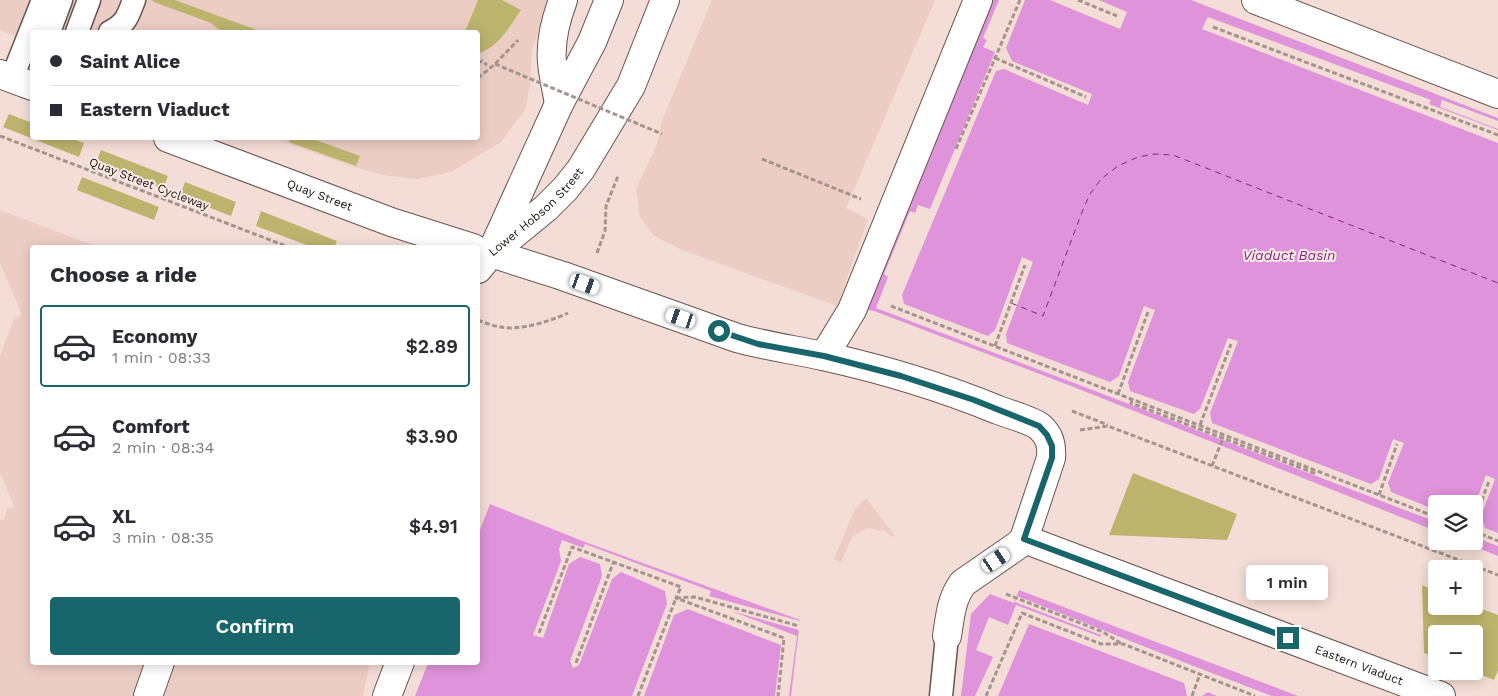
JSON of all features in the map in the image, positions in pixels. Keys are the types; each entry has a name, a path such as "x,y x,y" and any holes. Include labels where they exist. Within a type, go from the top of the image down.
{"street":[{"path":"560,104 552,62 552,45 558,14 563,0"},
{"name":"Lower Hobson Street","path":"480,255 592,42 609,0"},
{"name":"Lower Hobson Street","path":"480,255 546,208 582,169 631,86 665,0"},
{"path":"824,356 852,310 978,0"},
{"path":"1256,0 1498,94"},
{"name":"Quay Street","path":"173,140 453,245"},
{"name":"Quay Street","path":"480,255 564,276 758,344 824,356 901,376 974,400 1039,426 1047,435"},
{"path":"948,636 953,601 967,579 1024,539 1052,458 1052,446 1047,435"},
{"name":"Eastern Viaduct","path":"1024,539 1441,696"},
{"path":"148,696 159,665"},
{"path":"387,696 399,665"}],"lane":[{"path":"35,30 43,0"},
{"path":"50,30 61,0"},
{"path":"78,30 89,0"},
{"path":"113,30 128,18 134,0"},
{"path":"21,80 30,47"},
{"path":"941,696 948,636"}],"path":[{"path":"953,156 1020,0"},
{"path":"1078,0 1118,16"},
{"path":"1213,27 1498,135"},
{"path":"995,58 1086,97"},
{"path":"480,62 482,60 487,64"},
{"path":"480,76 495,64 662,134"},
{"name":"Quay Street Cycleway","path":"0,136 284,245"},
{"path":"762,159 852,196"},
{"path":"595,259 605,231 606,206 620,172"},
{"path":"995,346 1025,265"},
{"path":"893,297 890,306 1118,394 1223,438 1428,514"},
{"path":"480,321 501,327 514,328 553,320 571,311"},
{"path":"1118,394 1148,312"},
{"path":"1200,425 1231,344"},
{"path":"1132,401 1200,425 1314,472"},
{"path":"1047,435 1108,426 1498,575"},
{"path":"1212,466 1223,438"},
{"path":"1379,495 1397,444"},
{"path":"1483,498 1489,482"},
{"path":"1483,535 1498,541"},
{"path":"539,633 572,547 681,587 638,696"},
{"path":"576,663 613,563"},
{"path":"676,598 694,597 799,626"},
{"path":"676,598 784,638 778,696"},
{"path":"1016,599 1103,632 1123,644 1255,696"},
{"path":"986,696 1022,613 1100,644 1123,644"},
{"path":"1192,696 1200,674"}],"shaded area":[{"path":"0,0 549,0 532,51 526,108 501,142 451,172 418,179 383,175 354,167 278,140 480,140 480,30 30,30 30,42 0,30"},
{"path":"152,0 175,0 257,30 220,30 211,23"},
{"path":"478,0 502,0 521,10 498,41 480,53 480,30 466,30"},
{"path":"712,0 935,0 846,208 868,219 837,306 682,250 654,236 640,217 636,189 657,144 662,121"},
{"path":"9,114 30,122 30,138 3,127"},
{"path":"36,140 76,140 84,143 79,157"},
{"path":"290,140 316,140 360,156 356,166 289,142"},
{"path":"101,150 168,176 163,189 96,163"},
{"path":"82,177 159,207 154,220 77,190"},
{"path":"185,182 236,202 231,216 180,196"},
{"path":"0,210 93,245 30,245 30,665 370,665 363,696 0,696 0,519 4,520 7,508 15,508 0,473 0,356 14,319 22,315 0,263"},
{"path":"261,211 337,241 335,245 307,245 256,226"},
{"path":"1133,473 1237,514 1227,540 1109,535"},
{"path":"866,498 895,536 893,537 885,531 867,528 852,537 841,562 834,559 855,509"},
{"path":"1422,585 1428,588 1428,615 1483,615 1483,609 1498,615 1498,670 1494,680 1483,676 1483,625 1428,625 1428,655 1424,653"}],"water":[{"name":"Viaduct Basin","path":"993,0 1191,0 1498,118 1498,556 1483,550 1483,495 1428,495 1428,528 1071,386 874,311 863,309"},
{"path":"490,504 585,542 800,620 791,696 415,696 427,665 480,665 480,530"},
{"path":"1019,590 1298,696 961,696 971,614 990,594 1014,603"}],"pier":[{"path":"999,0 1025,0 1006,48 1012,61 1092,94 1088,105 1004,69 996,71 902,295 904,304 988,336 995,330 1022,257 1033,262 1006,334 1007,343 1110,382 1119,376 1144,306 1155,310 1128,382 1130,391 1194,414 1200,409 1228,338 1238,341 1210,413 1212,423 1371,484 1379,479 1393,439 1404,443 1388,483 1391,492 1428,507 1428,519 876,308 888,277 884,274 910,211 915,213 918,205 930,209 995,52 983,47 987,40 983,38"},
{"path":"1050,0 1099,0 1127,12 1120,29"},
{"path":"1208,17 1431,100 1429,104 1498,130 1498,143 1202,29"},
{"path":"1442,100 1498,121 1498,129 1440,107"},
{"path":"1486,475 1495,479 1483,511 1483,495 1478,495"},
{"path":"1483,522 1485,528 1498,533 1498,546 1483,540"},
{"path":"562,540 583,548 585,544 711,591 709,596 800,621 799,630 731,611 797,636 789,696 775,696 781,645 688,609 674,615 644,696 632,696 667,604 665,591 621,572 612,579 579,665 573,668 570,661 602,576 600,564 580,557 569,564 543,638 533,635 561,561 559,549"},
{"path":"1017,596 1272,696 1217,696 1208,692 1202,696 1187,696 1184,683 1029,624 998,696 975,696 993,657 976,650 989,617 1008,625 1016,605 1101,637 1101,635 1015,602"}],"ferry route":[{"path":"1011,303 1043,316 1090,194 1101,179 1118,166 1138,157 1155,154 1173,155 1498,283"}],"route":[{"path":"719,331 758,344 824,356 901,376 974,400 1039,426 1047,435 1052,446 1052,458 1024,539 1288,638"}]}
